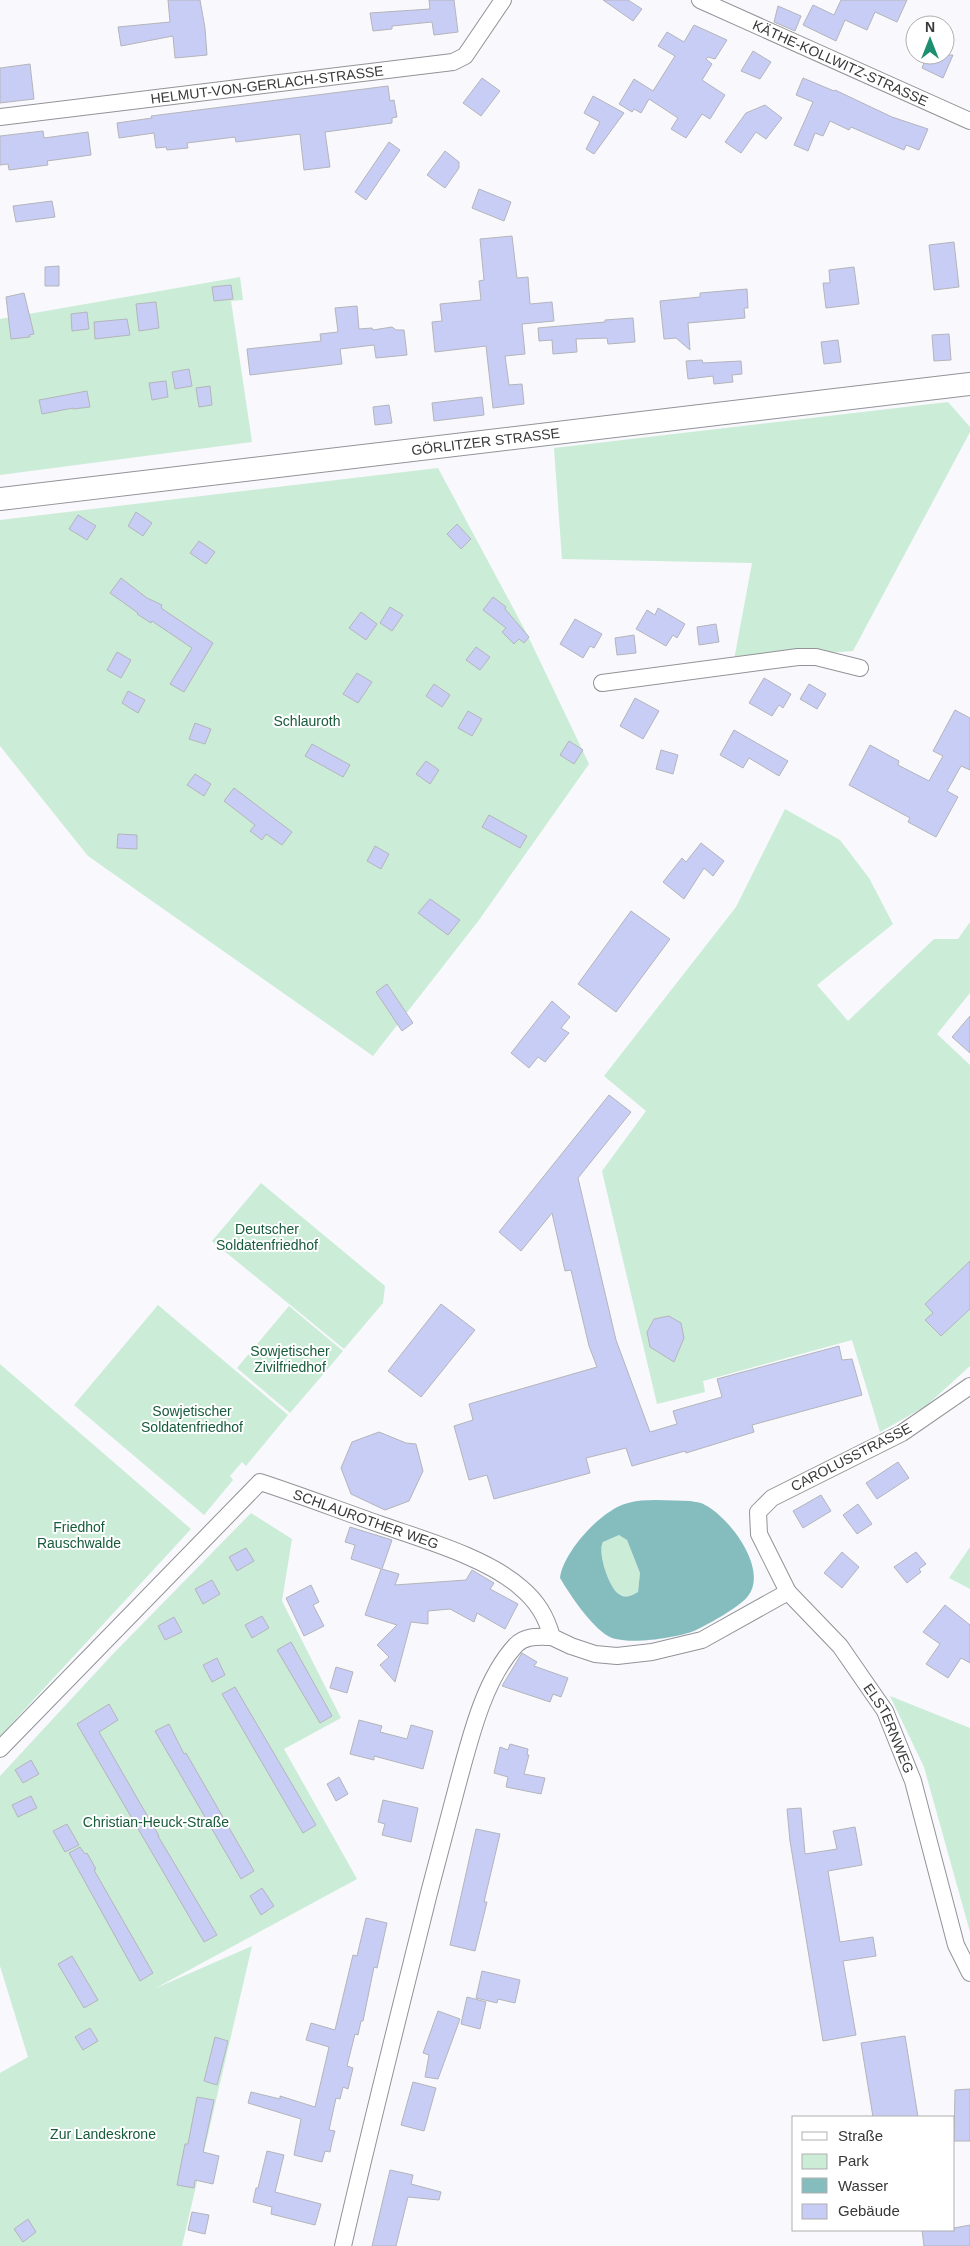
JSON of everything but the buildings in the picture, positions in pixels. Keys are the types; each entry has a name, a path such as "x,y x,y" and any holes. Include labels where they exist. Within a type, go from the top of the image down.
{"street":[{"name":"HELMUT-VON-GERLACH-STRASSE","path":"0,117 453,62 465,56 503,0"},
{"path":"704,2 726,0"},
{"name":"KÄTHE-KOLLWITZ-STRASSE","path":"704,2 970,121"},
{"name":"GÖRLITZER STRASSE","path":"0,499 970,384"},
{"path":"602,682 798,657 816,657 860,668"},
{"name":"CAROLUSSTRASSE","path":"758,1512 772,1498 902,1433 970,1386"},
{"name":"SCHLAUROTHER WEG","path":"0,1749 260,1482 418,1538 497,1571 520,1586 537,1604 546,1618 552,1637"},
{"name":"ELSTERNWEG","path":"758,1512 759,1534 788,1592 840,1646 885,1711 913,1781 956,1945 970,1973"},
{"path":"343,2246 369,2130 475,1723 487,1693 506,1657 518,1643 530,1636 552,1637 595,1654 617,1656 652,1652 702,1640 788,1592"}],"green space":[{"path":"240,277 243,300 231,301 252,442 0,475 0,319"},
{"path":"948,402 970,427 970,432 853,651 734,660 752,563 562,559 554,448"},
{"name":"Schlauroth","path":"438,468 527,634 589,764 479,920 373,1056 88,856 0,746 0,520"},
{"path":"785,809 840,840 869,878 893,924 817,985 848,1021 934,939 958,939 970,922 970,993 937,1034 970,1065 970,1366 926,1406 880,1432 852,1340 703,1381 705,1392 657,1404 602,1171 646,1111 604,1076 736,907"},
{"name":"Deutscher Soldatenfriedhof","path":"261,1183 385,1286 383,1303 344,1349 212,1241"},
{"name":"Sowjetischer Soldatenfriedhof","path":"158,1305 288,1415 246,1466 242,1462 230,1476 233,1480 204,1515 74,1405"},
{"name":"Sowjetischer Zivilfriedhof","path":"289,1306 343,1351 290,1413 237,1368"},
{"name":"Friedhof Rauschwalde","path":"0,1364 191,1529 0,1736"},
{"name":"Christian-Heuck-Straße","path":"251,1513 292,1539 282,1601 341,1718 284,1749 357,1879 154,1989 252,1946 182,2246 0,2246 0,2073 28,2057 0,1966 0,1776 112,1655"},
{"path":"619,1535 627,1540 640,1573 638,1592 628,1596 619,1594 611,1585 603,1561 603,1542"},
{"path":"970,1547 970,1589 949,1578"},
{"path":"890,1696 970,1728 970,1932 924,1767"}],"water":[{"path":"642,1501 690,1501 703,1504 715,1511 735,1532 743,1545 754,1572 753,1585 748,1596 723,1615 686,1634 638,1641 616,1639 608,1636 588,1618 560,1578 568,1556 585,1533 618,1507","holes":["619,1535 627,1540 640,1573 638,1592 626,1597 621,1596 611,1585 605,1570 602,1547 603,1542"]}],"park label":[{"name":"Zur Landeskrone","path":"103,2134"}]}
